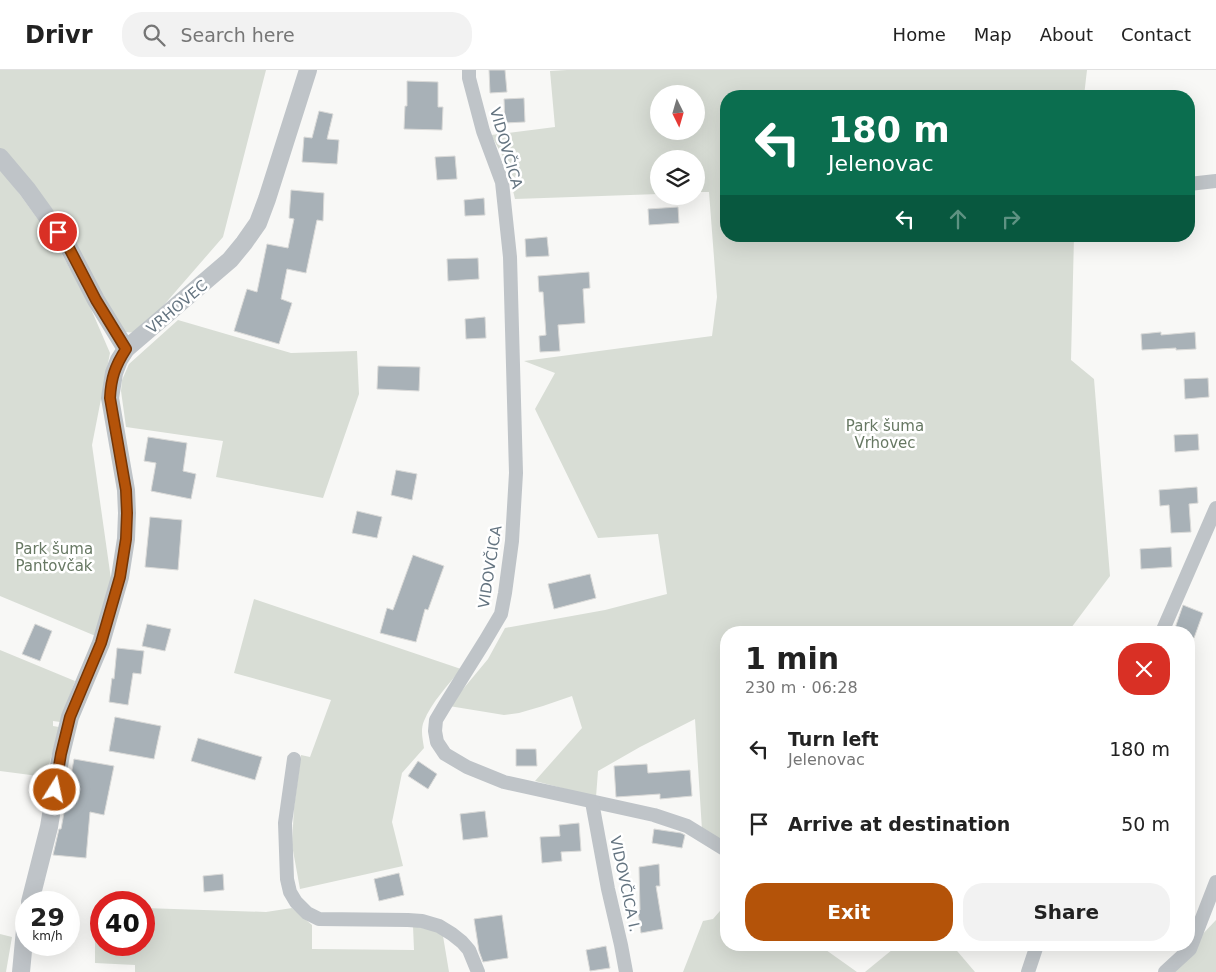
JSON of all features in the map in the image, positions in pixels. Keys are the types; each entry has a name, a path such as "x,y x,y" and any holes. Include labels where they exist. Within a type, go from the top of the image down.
{"street":[{"name":"VRHOVEC","path":"33,891 49,827 61,754 70,717 101,643 120,577 126,539 126,490 110,398 114,373 126,349 230,260 258,223 308,70"},
{"name":"VIDOVČICA","path":"469,70 469,78 483,131 502,182 510,257 516,473 512,541 501,614 486,642 436,720 437,742 445,754 467,767 504,782 654,815 687,826 720,846"},
{"path":"0,157 27,189 68,246 96,300 126,349"},
{"path":"1195,183 1216,181"},
{"path":"1165,626 1216,508"},
{"path":"294,759 285,822 287,879 290,892 296,902 307,913 319,919 408,920 422,921 439,926 462,942 469,950 478,972"},
{"name":"VIDOVČICA I.","path":"592,802 626,972"},
{"path":"1195,936 1216,882"},
{"path":"1028,972 1035,951"},
{"path":"1165,972 1188,951"},
{"path":"21,972 22,956"}],"green space":[{"path":"0,70 266,70 223,237 150,321 138,330 131,332 123,331 59,217 0,150"},
{"name":"Park šuma Vrhovec","path":"1087,70 1085,90 720,90 720,242 1074,242 1071,360 1094,379 1110,576 1072,626 720,626 720,841 702,830 695,719 598,771 596,797 535,781 582,728 572,696 519,713 504,715 449,706 488,659 505,628 605,610 667,594 658,534 598,538 535,409 555,373 524,361 712,336 717,297 709,192 705,192 705,150 650,150 650,194 515,199 506,162 491,135 555,127 550,71"},
{"name":"Park šuma Pantovčak","path":"0,167 58,247 88,302 110,353 92,445 111,579 98,637 0,596"},
{"path":"178,320 291,353 357,351 359,394 323,498 216,477 223,441 126,427 121,391 122,380 129,364"},
{"path":"254,599 461,669 427,714 422,728 424,748 402,773 392,822 403,866 300,889 292,845 294,807 301,755 310,757 331,700 234,673"},
{"path":"0,650 75,681 60,722 53,721 53,726 59,727 46,777 0,771"},
{"path":"155,908 266,912 292,908 312,925 312,949 414,950 413,926 436,931 443,936 449,972 135,972 135,965 95,963 95,956 155,956"},
{"path":"720,911 720,951 827,951 857,972 683,972 703,921 713,919"},
{"path":"1216,920 1216,972 1167,972 1187,951 1195,951 1195,942"},
{"path":"0,934 12,937 6,972 0,972"},
{"path":"891,951 957,951 975,972 865,972"}],"building":[{"path":"489,70 505,70 507,92 490,93"},
{"path":"407,81 438,82 438,107 443,107 442,130 404,129 405,106 407,106"},
{"path":"524,98 525,122 505,123 504,99"},
{"path":"319,111 333,114 327,139 339,140 337,164 302,162 304,137 312,138"},
{"path":"455,156 457,179 437,180 435,157"},
{"path":"291,190 324,193 323,221 317,220 306,273 287,269 281,299 292,303 279,344 234,331 247,289 257,292 267,244 288,248 294,219 289,218"},
{"path":"484,198 485,215 465,216 464,200"},
{"path":"678,207 679,223 649,225 648,209"},
{"path":"547,237 549,256 526,257 525,239"},
{"path":"478,258 479,279 448,281 447,259"},
{"path":"589,272 590,288 583,289 585,323 558,325 560,351 540,352 539,336 546,335 543,292 539,292 538,276"},
{"path":"485,317 486,338 466,339 465,319"},
{"path":"1161,332 1161,335 1195,332 1196,349 1142,350 1141,334"},
{"path":"378,366 420,367 419,391 377,389"},
{"path":"1208,378 1209,397 1185,399 1184,379"},
{"path":"1198,434 1199,450 1175,452 1174,435"},
{"path":"148,437 187,443 183,471 196,474 191,499 151,491 156,463 144,461"},
{"path":"396,470 417,474 412,500 391,495"},
{"path":"1197,487 1198,503 1189,504 1191,532 1171,533 1169,505 1160,506 1159,490"},
{"path":"357,511 382,517 377,538 352,533"},
{"path":"150,517 182,520 178,570 145,567"},
{"path":"1171,547 1172,567 1141,569 1140,549"},
{"path":"413,555 444,566 428,610 425,609 416,642 380,633 387,608 393,610"},
{"path":"590,574 596,598 554,609 548,584"},
{"path":"1183,605 1203,613 1195,635 1195,626 1176,626"},
{"path":"35,624 52,631 40,661 22,654"},
{"path":"147,624 171,629 165,651 142,646"},
{"path":"117,648 144,651 141,674 133,673 128,705 109,702 112,678 114,679"},
{"path":"115,717 161,726 154,759 109,751"},
{"path":"198,738 262,757 255,780 191,761"},
{"path":"516,749 536,749 537,766 516,766"},
{"path":"74,759 114,766 104,815 90,812 86,858 53,855 59,829 61,829"},
{"path":"418,761 437,774 428,789 408,776"},
{"path":"647,764 648,773 690,770 692,796 660,799 660,794 616,797 614,766"},
{"path":"485,811 488,837 463,840 460,814"},
{"path":"579,823 581,851 561,852 562,861 542,863 540,837 560,836 559,825"},
{"path":"654,829 685,835 682,848 652,843"},
{"path":"659,864 660,886 656,886 663,929 641,933 638,911 640,910 639,867"},
{"path":"399,873 404,895 379,901 374,879"},
{"path":"223,874 224,890 204,892 203,876"},
{"path":"502,915 508,958 483,962 479,951 474,919"},
{"path":"606,946 610,968 590,971 586,950"}],"route":[{"path":"55,790 70,717 101,643 119,582 126,539 127,513 126,490 110,398 114,373 126,349 96,300 68,246 58,232"}]}
